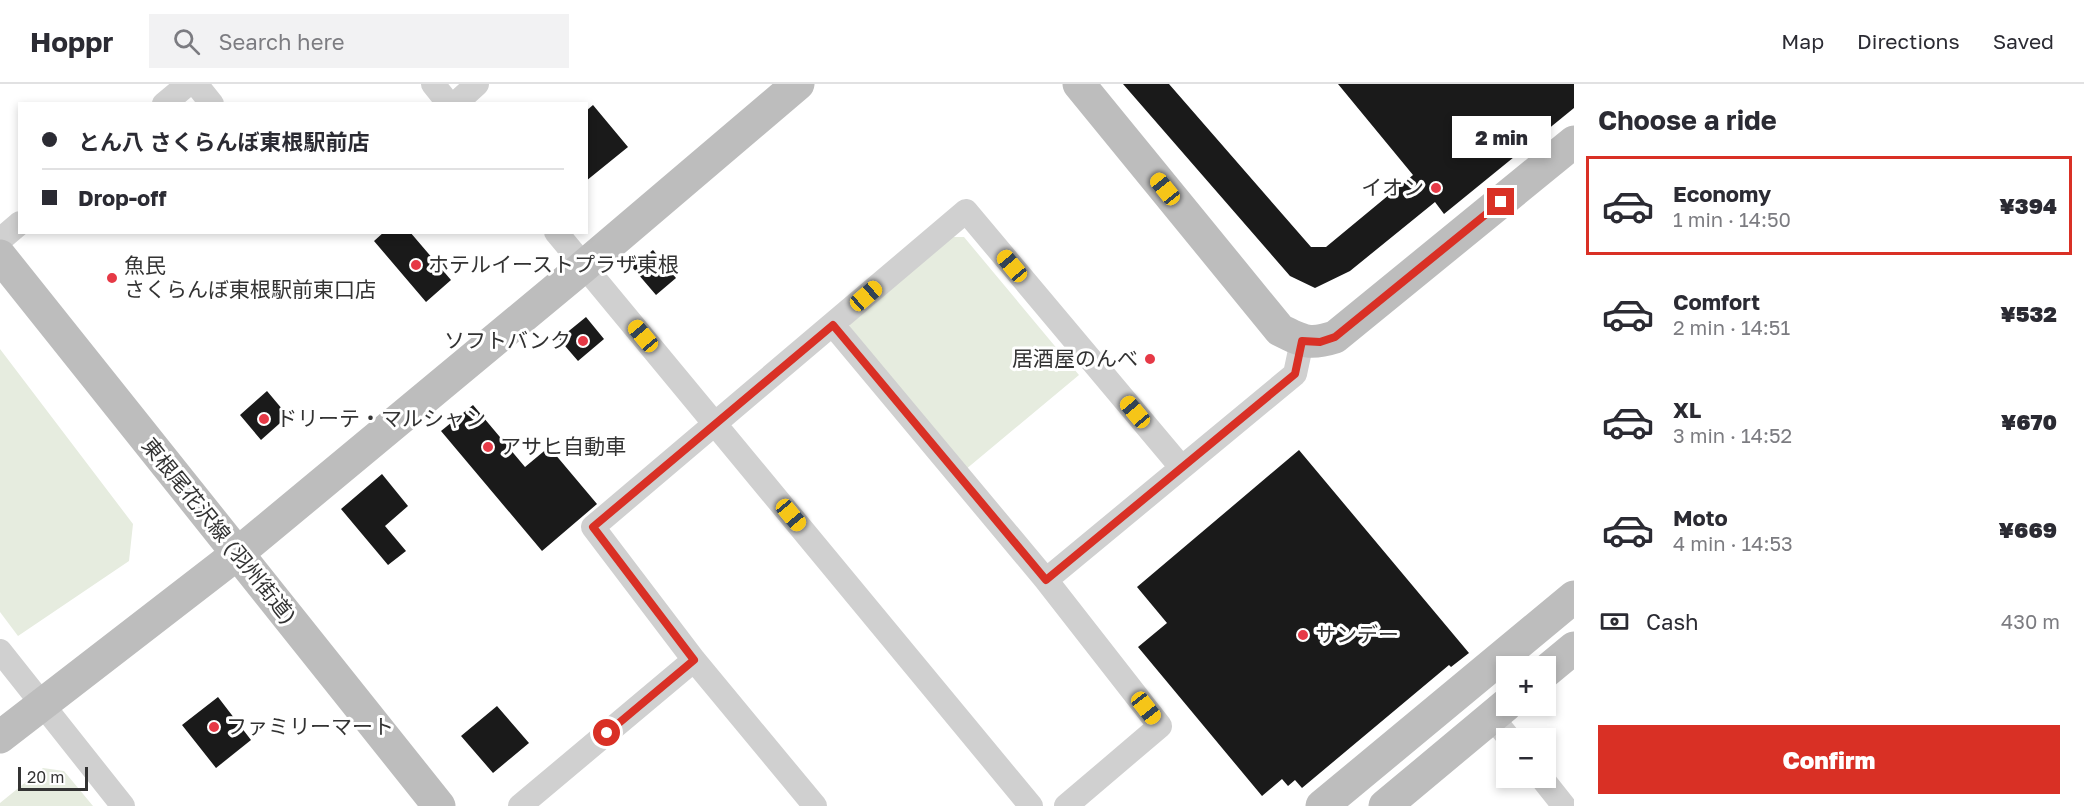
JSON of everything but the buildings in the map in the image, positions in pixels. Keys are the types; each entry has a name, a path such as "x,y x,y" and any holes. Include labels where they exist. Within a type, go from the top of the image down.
{"street":[{"path":"166,102 188,84"},
{"path":"195,84 210,102"},
{"path":"433,84 447,102"},
{"path":"457,102 477,84"},
{"path":"0,737 237,554 584,266 798,84"},
{"path":"1079,84 1280,330 1302,341 1320,342 1335,337 1574,141"},
{"path":"815,806 694,660 593,527 966,211 1181,467"},
{"path":"0,240 18,225"},
{"path":"558,234 1031,806"},
{"name":"東根尾花沢線 (羽州街道)","path":"0,256 439,806"},
{"path":"833,325 1046,580 1160,726 1066,806"},
{"path":"1046,580 1295,374 1302,341"},
{"path":"1322,806 1574,597"},
{"path":"1556,663 1574,648"},
{"path":"0,651 123,806"},
{"path":"520,806 694,660"},
{"path":"1385,806 1502,720"},
{"path":"1549,788 1564,806"}],"shaded area":[{"path":"946,237 964,237 1079,375 965,470 848,330 853,316"},
{"path":"0,349 133,524 129,561 18,636 0,612"},
{"path":"43,768 64,771 93,806 0,806 0,803"}],"place":[{"name":"イオン","path":"1436,188"},
{"name":"ホテルイーストプラザ東根","path":"416,265"},
{"name":"魚民 さくらんぼ東根駅前東口店","path":"112,278"},
{"name":"ソフトバンク","path":"583,341"},
{"name":"居酒屋のんべ","path":"1150,359"},
{"name":"ドリーテ・マルシャン","path":"264,419"},
{"name":"アサヒ自動車","path":"488,447"},
{"name":"サンデー","path":"1303,635"},
{"name":"ファミリーマート","path":"214,727"}],"route":[{"path":"607,733 694,660 593,527 833,325 1046,580 1295,374 1302,341 1320,342 1335,337 1501,202"}]}
